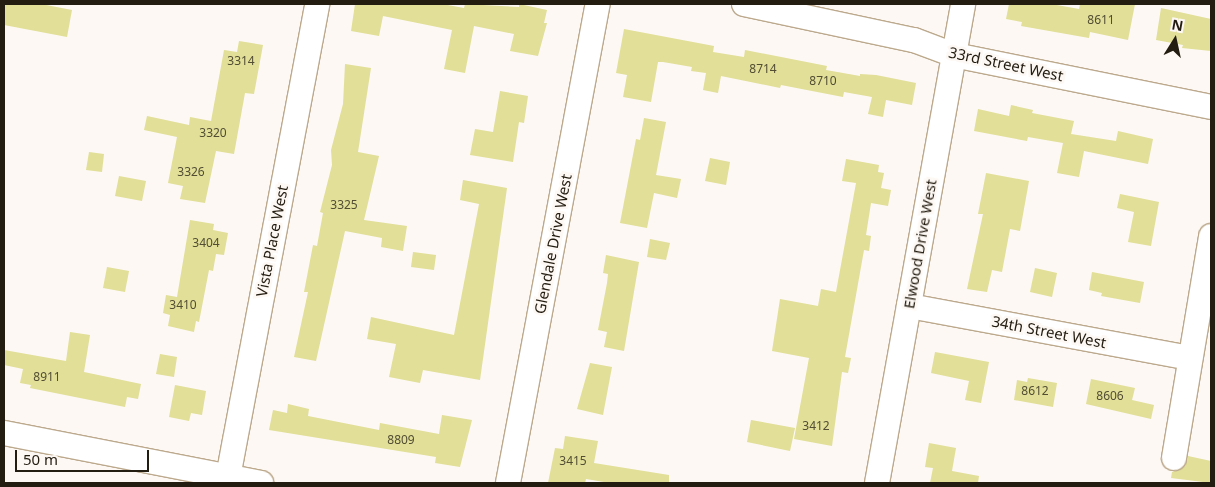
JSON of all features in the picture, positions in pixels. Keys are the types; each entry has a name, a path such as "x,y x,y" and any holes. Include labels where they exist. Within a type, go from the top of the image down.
{"street":[{"name":"Vista Place West","path":"228,477 316,4"},
{"name":"Glendale Drive West","path":"508,483 598,4"},
{"name":"33rd Street West","path":"744,4 914,40 954,54 1211,107"},
{"name":"Elwood Drive West","path":"877,483 963,4"},
{"path":"1174,458 1211,236"},
{"name":"34th Street West","path":"909,306 1190,358"},
{"path":"4,433 261,483"}],"building":[{"path":"4,4 41,4 72,10 67,37 4,25"},
{"path":"355,4 442,4 464,8 465,4 519,7 519,4 547,10 544,23 547,23 538,56 510,51 514,34 474,26 465,73 444,69 452,30 383,16 379,36 351,31"},
{"path":"1009,4 1051,4 1079,9 1080,4 1135,4 1128,40 1090,32 1089,38 1021,26 1022,22 1006,19"},
{"path":"1161,8 1211,19 1211,51 1182,48 1183,45 1156,40"},
{"path":"624,29 714,46 713,52 744,57 745,50 827,66 826,70 860,76 860,74 876,75 916,83 912,105 886,100 883,117 868,114 872,97 844,92 843,97 781,85 780,88 721,76 718,93 703,90 706,73 691,71 692,67 663,62 658,62 651,102 623,97 627,75 616,73"},
{"path":"239,41 263,45 254,94 245,93 234,154 216,151 205,203 180,199 183,186 168,183 177,137 144,130 147,116 189,125 190,117 211,121 224,50 237,52"},
{"path":"345,64 371,68 358,152 379,156 364,220 407,226 403,251 381,247 382,238 345,231 316,361 294,357 308,292 304,292 313,245 317,246 323,213 320,212 332,165 331,150 343,104"},
{"path":"500,91 528,96 524,123 519,122 513,162 470,155 475,129 493,132"},
{"path":"1011,105 1033,110 1032,113 1074,121 1071,134 1116,141 1118,131 1153,139 1148,164 1084,151 1079,177 1057,173 1063,143 1028,137 1027,141 974,131 978,109 1009,116"},
{"path":"644,118 666,122 656,175 681,179 677,198 654,193 647,228 620,223 636,139 640,140"},
{"path":"89,152 104,154 102,172 86,170"},
{"path":"710,158 730,162 726,185 705,181"},
{"path":"846,159 879,165 878,172 884,173 881,188 891,190 888,206 871,203 866,235 871,236 869,251 864,250 845,357 851,358 848,373 842,372 832,446 794,439 809,358 772,351 780,299 818,306 821,289 836,292 856,183 842,181"},
{"path":"986,173 1029,181 1020,231 1010,229 1002,272 992,270 987,292 967,289 983,214 978,214"},
{"path":"119,176 146,181 142,201 115,196"},
{"path":"463,180 507,188 480,380 423,370 420,383 389,377 396,344 367,339 371,317 454,335 479,204 460,200"},
{"path":"1120,194 1159,202 1151,246 1128,242 1134,212 1117,208"},
{"path":"190,220 214,224 213,230 228,233 224,255 216,254 213,271 209,270 199,322 196,321 194,332 168,326 170,315 163,313 166,295 177,297"},
{"path":"650,239 670,243 666,260 647,257"},
{"path":"413,252 436,255 434,270 411,267"},
{"path":"606,255 639,262 624,351 604,347 607,332 598,330 608,274 603,273"},
{"path":"107,267 129,271 125,292 103,288"},
{"path":"1035,268 1057,273 1052,297 1030,292"},
{"path":"1092,272 1144,282 1140,303 1101,296 1102,293 1089,290"},
{"path":"70,332 90,335 84,372 141,384 138,399 127,397 125,407 30,388 31,385 20,383 23,369 4,365 4,350 66,361"},
{"path":"935,352 989,362 981,403 965,400 969,381 931,373"},
{"path":"160,354 177,357 174,377 156,374"},
{"path":"590,363 612,367 603,415 577,409"},
{"path":"1028,378 1057,383 1053,407 1014,400 1017,380 1027,382"},
{"path":"1091,379 1135,388 1132,400 1154,405 1151,419 1086,404"},
{"path":"175,385 206,391 202,415 191,413 189,421 169,417"},
{"path":"288,404 309,409 308,416 379,430 380,423 439,434 442,415 472,420 460,467 435,463 436,457 269,430 273,410 287,413"},
{"path":"751,420 795,428 790,451 747,442"},
{"path":"565,436 598,441 594,463 669,475 669,483 610,483 586,479 585,483 548,483 555,448 563,449"},
{"path":"929,443 956,448 952,471 979,476 978,483 930,483 933,468 925,467"},
{"path":"1188,456 1211,461 1211,483 1171,478 1172,472 1185,466"}]}
